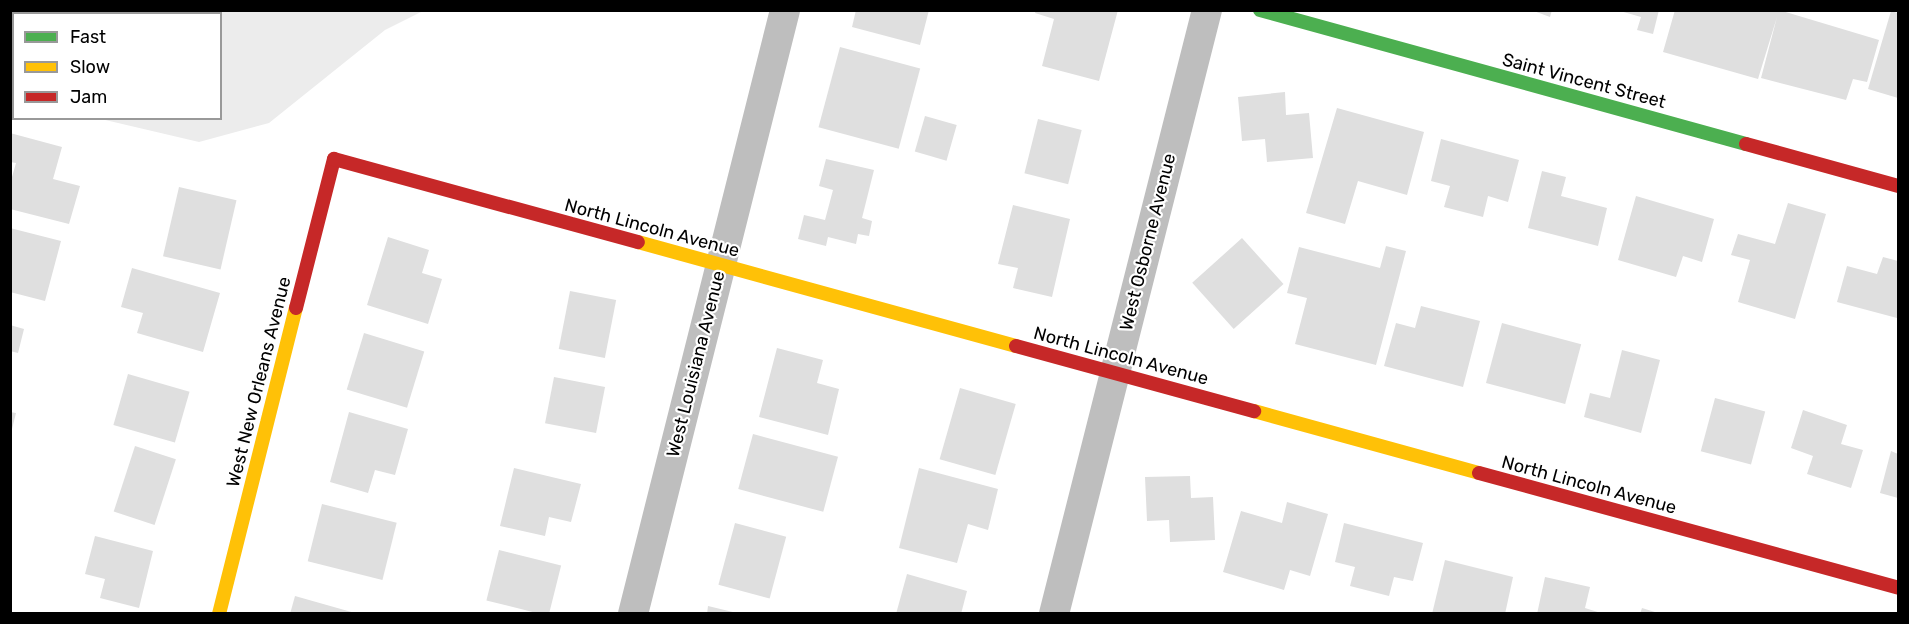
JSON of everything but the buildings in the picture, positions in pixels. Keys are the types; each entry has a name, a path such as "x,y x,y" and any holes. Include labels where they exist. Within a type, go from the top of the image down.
{"street":[{"name":"West Louisiana Avenue","path":"633,614 785,10"},
{"name":"West Osborne Avenue","path":"1054,614 1207,10"},
{"name":"Saint Vincent Street","path":"1260,10 1899,186"},
{"name":"North Lincoln Avenue","path":"334,159 1899,588"},
{"name":"West New Orleans Avenue","path":"219,614 334,159"}],"shaded area":[{"path":"11,10 423,10 385,30 269,123 199,142 105,120 222,120 222,12 12,12 12,34"}],"traffic: fast":[{"path":"1260,10 1746,144"}],"traffic: slow":[{"path":"638,242 1016,346"},
{"path":"219,614 296,308"},
{"path":"1254,411 1479,473"}],"traffic: jam":[{"path":"1746,144 1898,186"},
{"path":"296,308 334,159 638,242"},
{"path":"1016,346 1254,411"},
{"path":"1479,473 1898,588"}]}
